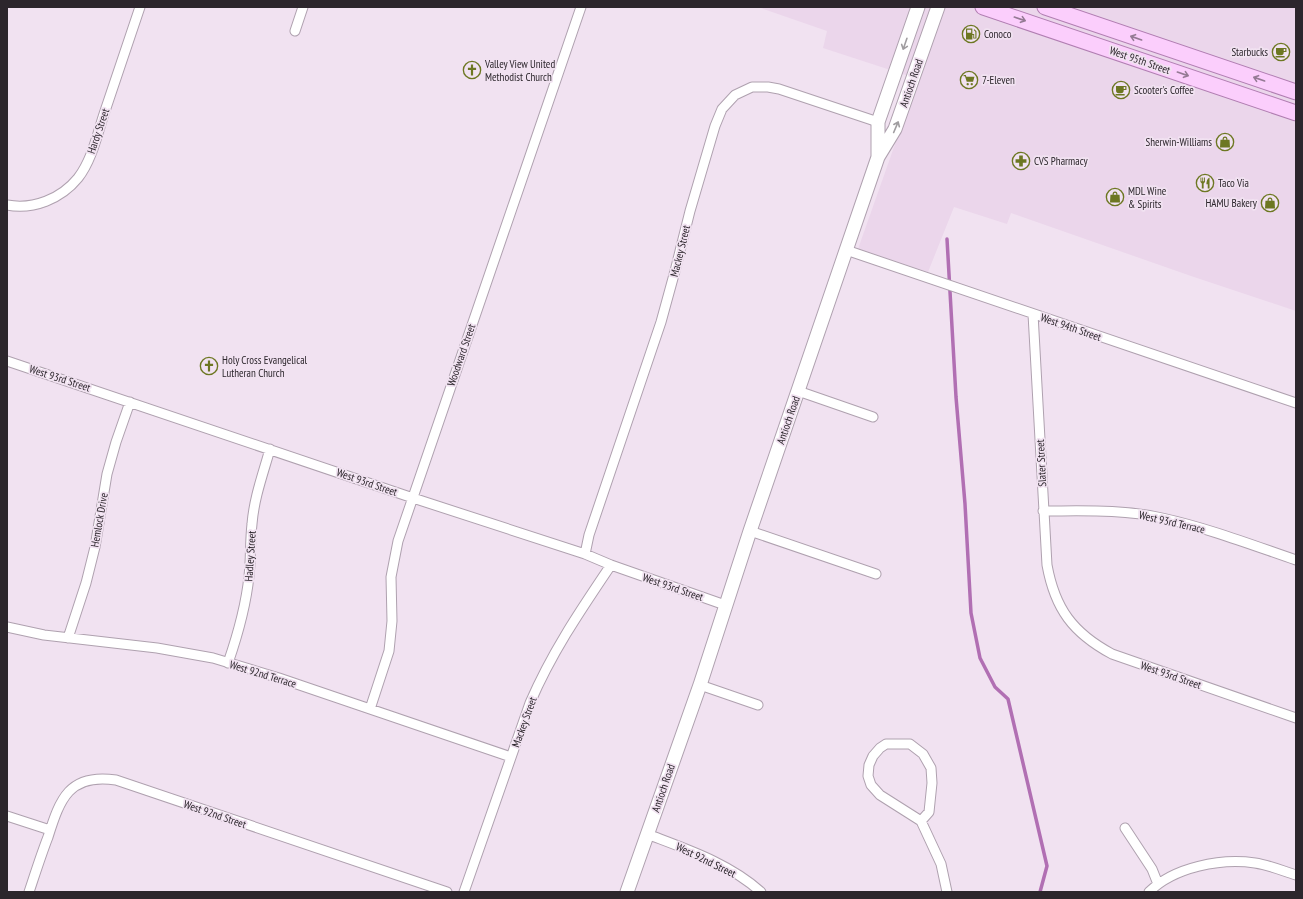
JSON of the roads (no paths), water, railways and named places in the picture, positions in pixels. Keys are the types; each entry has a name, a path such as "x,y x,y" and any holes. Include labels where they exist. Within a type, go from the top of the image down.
{"main road":[{"name":"Antioch Road","path":"878,157 878,122 918,7"},
{"name":"Antioch Road","path":"627,892 700,685 725,605 878,157 895,129 938,7"},
{"name":"West 95th Street","path":"983,7 1296,113"},
{"name":"West 95th Street","path":"1045,7 1296,92"}],"street":[{"name":"Hardy Street","path":"7,205 25,206 49,200 63,192 77,178 86,166 140,7"},
{"path":"295,31 303,7"},
{"name":"Woodward Street","path":"370,709 388,650 392,621 391,588 394,557 398,541 581,7"},
{"name":"Mackey Street","path":"585,554 589,535 661,322 690,211 715,126 722,109 735,95 752,87 768,87 779,89 878,122"},
{"name":"West 94th Street","path":"846,250 1296,403"},
{"name":"Slater Street","path":"1033,314 1047,565 1050,582 1061,609"},
{"name":"West 93rd Street","path":"7,361 413,498 585,554 611,565 725,605"},
{"path":"798,391 873,418"},
{"name":"Hemlock Drive","path":"68,638 86,583 95,547 107,474 130,402"},
{"name":"Hadley Street","path":"228,663 240,628 245,605 250,576 252,524 256,496 270,449"},
{"name":"West 93rd Terrace","path":"1043,511 1087,510 1125,512 1161,518 1208,531 1296,560"},
{"path":"750,531 876,574"},
{"name":"Mackey Street","path":"464,892 530,703 552,656 565,633 611,565"},
{"name":"West 93rd Street","path":"1061,609 1084,636 1112,654 1296,718"},
{"name":"West 92nd Terrace","path":"7,627 44,635 157,648 213,658 278,678 511,757"},
{"path":"700,685 758,705"},
{"path":"921,821 929,812 932,783 931,768 923,754 910,744 886,744 873,756 869,765 868,776 871,785 880,795 921,821 941,864 946,892"},
{"name":"West 92nd Street","path":"50,830 57,808 65,795 73,787 88,780 103,778 116,780 447,892"},
{"path":"7,816 50,830 29,892"},
{"path":"1125,828 1152,869 1158,884"},
{"name":"West 92nd Street","path":"647,834 702,855 734,872 761,892"},
{"path":"1149,892 1158,884 1192,868 1212,863 1255,863 1296,875"}],"waterway":[{"path":"947,239 971,613 980,658 995,687 1008,699 1047,866 1040,892"}],"place":[{"name":"Conoco","path":"971,34"},
{"name":"Starbucks","path":"1281,52"},
{"name":"Valley View United Methodist Church","path":"472,70"},
{"name":"7-Eleven","path":"969,80"},
{"name":"Scooter's Coffee","path":"1121,90"},
{"name":"Sherwin-Williams","path":"1225,142"},
{"name":"CVS Pharmacy","path":"1021,161"},
{"name":"Taco Via","path":"1205,183"},
{"name":"MDL Wine & Spirits","path":"1115,197"},
{"name":"HAMU Bakery","path":"1270,203"},
{"name":"Holy Cross Evangelical Lutheran Church","path":"209,366"}]}
